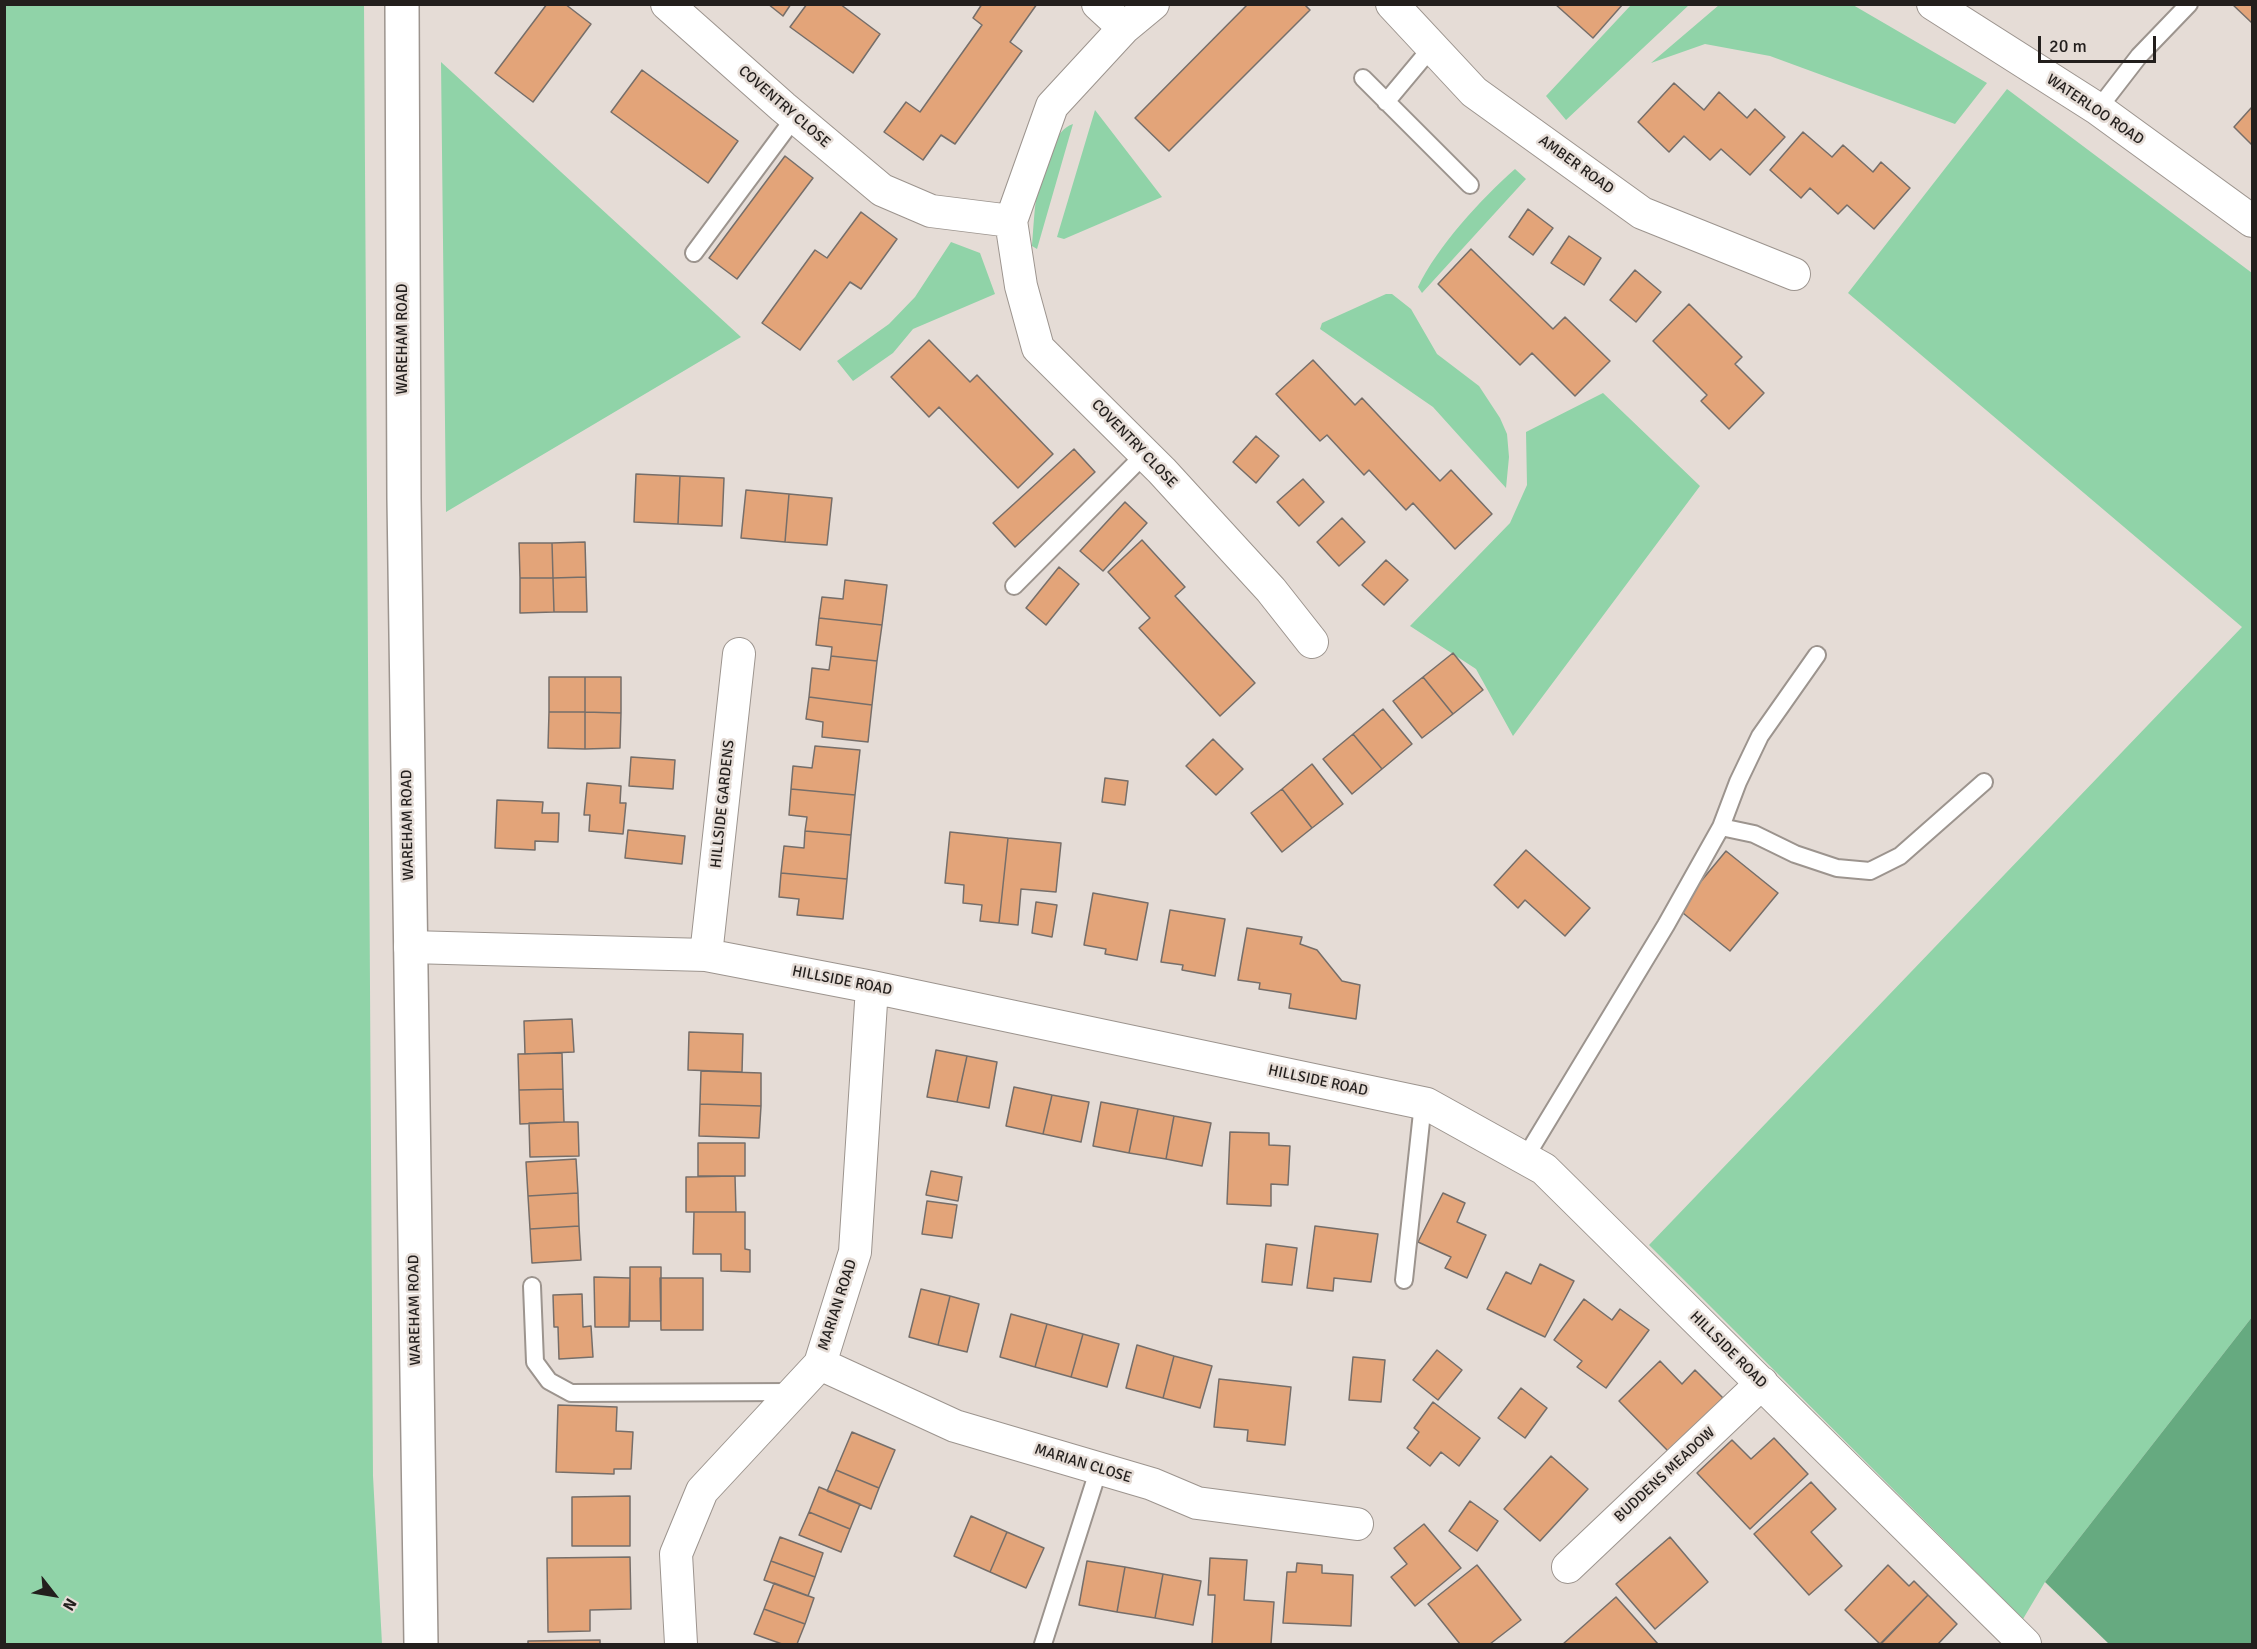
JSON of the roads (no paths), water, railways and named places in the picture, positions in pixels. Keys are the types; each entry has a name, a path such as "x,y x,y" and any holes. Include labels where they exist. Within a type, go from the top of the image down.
{"street":[{"name":"WAREHAM ROAD","path":"402,4 410,947 421,1644"},
{"name":"COVENTRY CLOSE","path":"668,4 795,117 882,190 931,212 1011,221"},
{"path":"1098,4 1124,28"},
{"name":"COVENTRY CLOSE","path":"1153,4 1124,28 1052,106 1011,221 1021,286 1038,348 1144,454 1271,590 1312,642"},
{"name":"AMBER ROAD","path":"1392,4 1474,92 1642,213 1794,274"},
{"name":"WATERLOO ROAD","path":"1933,4 2098,109 2253,221"},
{"name":"HILLSIDE GARDENS","path":"706,955 739,654"},
{"name":"HILLSIDE ROAD","path":"410,947 706,955 872,987 1423,1103 1544,1169 2025,1644"},
{"name":"MARIAN ROAD","path":"681,1644 676,1554 702,1491 820,1364 855,1252 872,987"},
{"name":"MARIAN CLOSE","path":"820,1364 955,1426 1099,1468 1152,1485 1197,1503 1357,1524"},
{"name":"BUDDENS MEADOW","path":"1568,1567 1762,1383"}],"lane":[{"path":"2098,109 2139,56 2188,4"},
{"path":"1386,102 1432,47"},
{"path":"1363,78 1470,185"},
{"path":"694,253 795,117"},
{"path":"1014,586 1144,454"},
{"path":"1525,1158 1666,925 1721,827 1738,782 1760,736 1817,655"},
{"path":"1721,827 1754,834 1795,854 1837,868 1870,871 1900,856 1984,782"},
{"path":"1404,1280 1423,1103"},
{"path":"532,1286 535,1362 549,1381 571,1392 793,1392"},
{"path":"1043,1644 1099,1468"}]}
